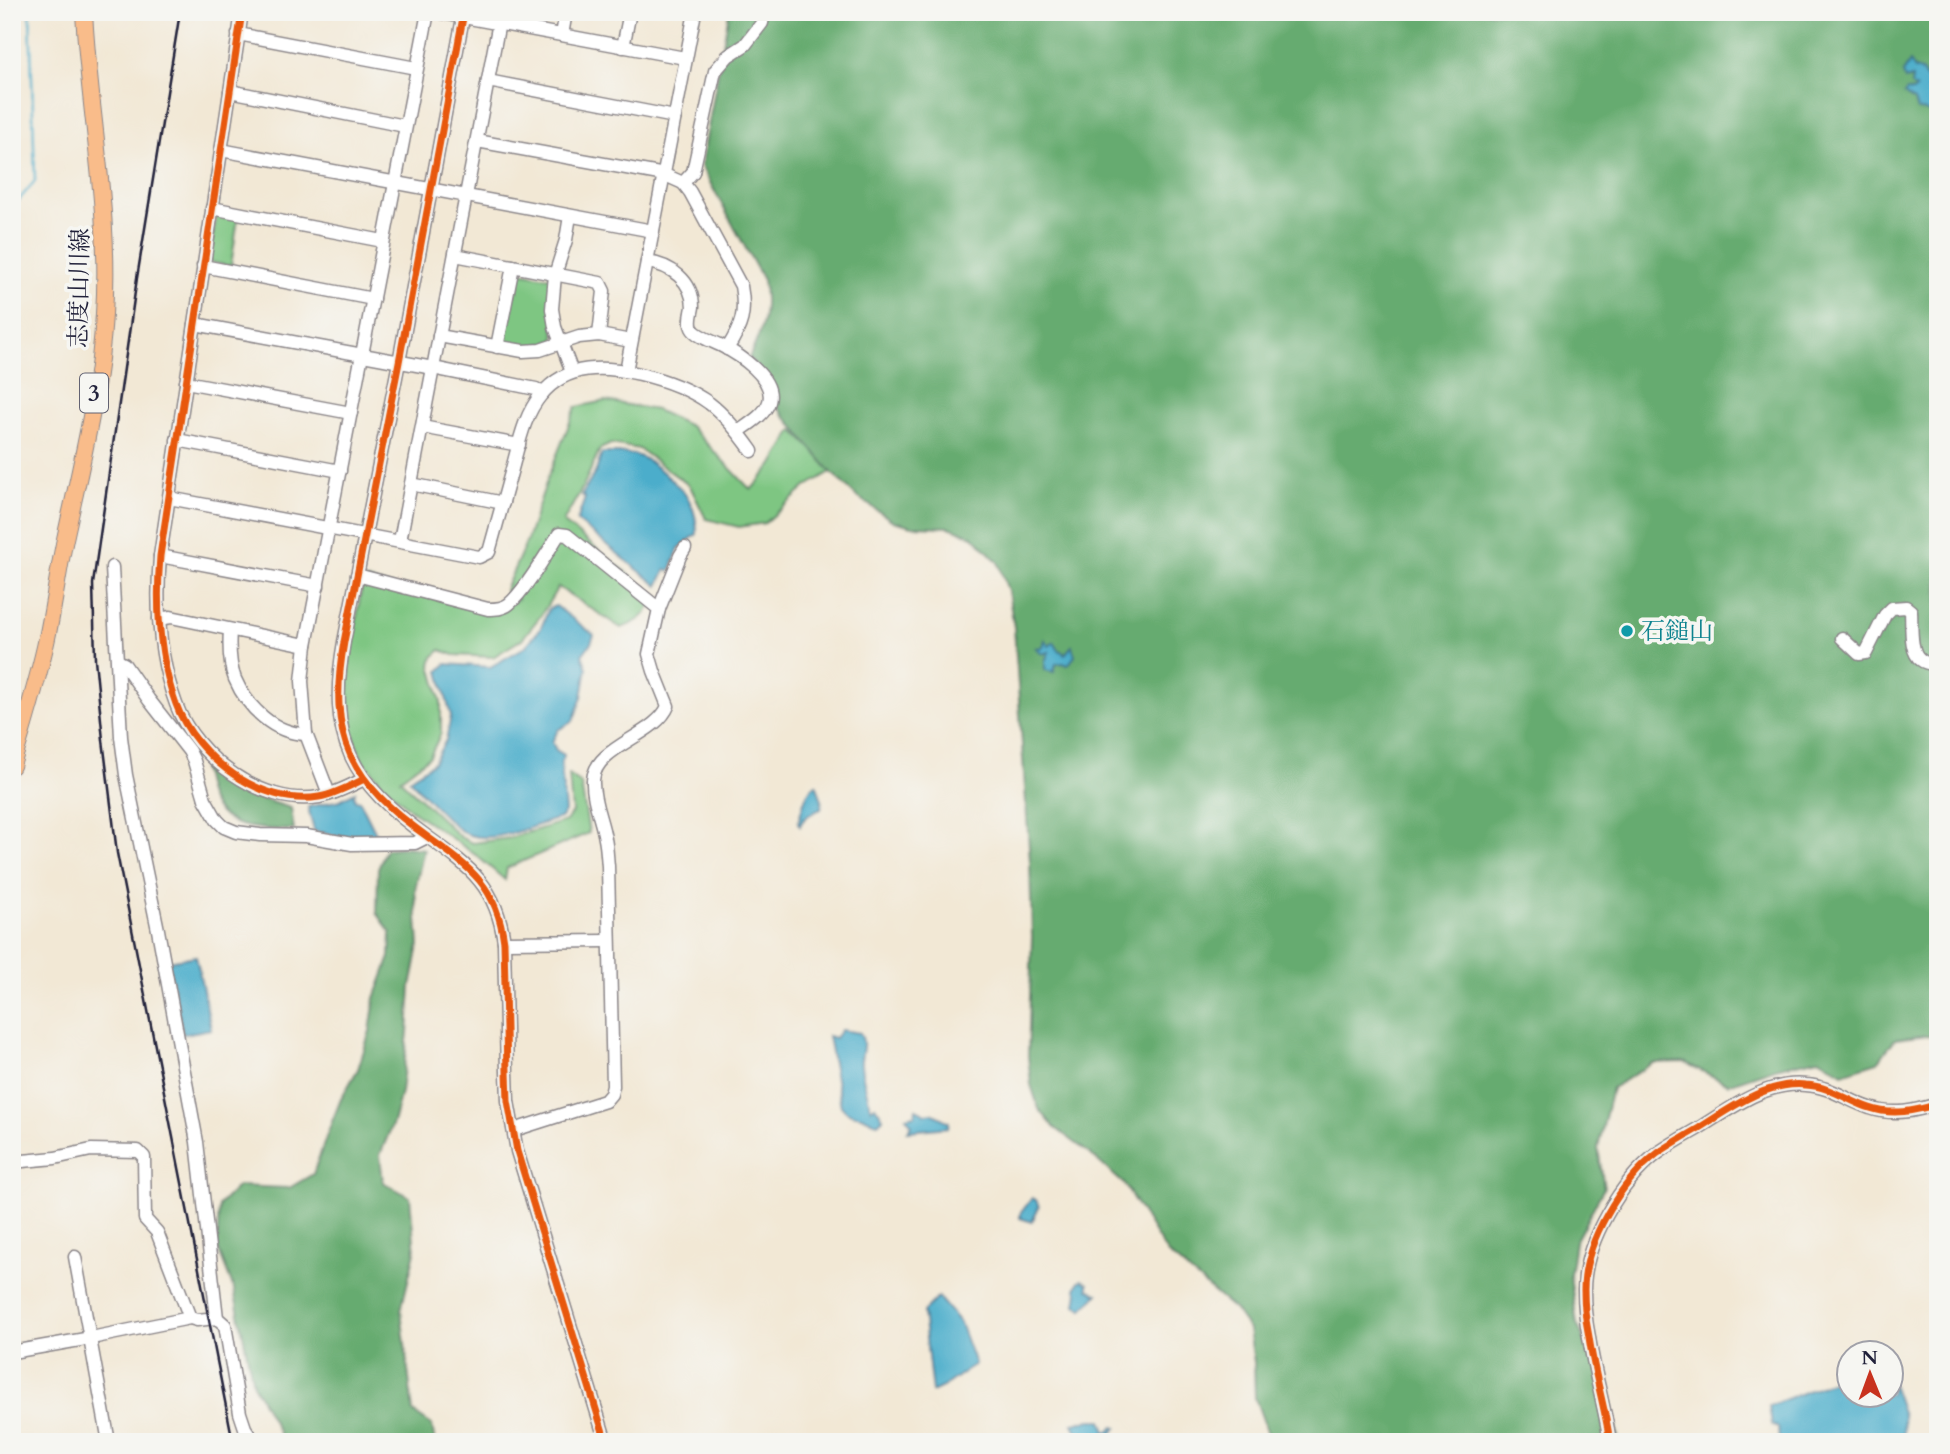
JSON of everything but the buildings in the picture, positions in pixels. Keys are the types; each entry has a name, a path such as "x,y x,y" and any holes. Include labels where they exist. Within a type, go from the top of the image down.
{"main road":[{"name":"志度山川線","path":"12,766 47,639 64,541 84,456 105,312 102,188 91,105 84,12"}],"street":[{"path":"242,12 160,556 157,595 169,682 188,729 205,751 246,782 291,797 317,797 364,779"},
{"path":"329,794 306,734 302,681 306,645 428,12"},
{"path":"437,12 500,18 562,35 685,58"},
{"path":"562,35 566,12"},
{"path":"624,47 630,12"},
{"path":"626,371 695,12"},
{"path":"683,183 693,172 715,72 728,56 746,45 762,23 764,12"},
{"path":"463,15 357,575 339,674 338,701 342,729 351,755 364,779 400,816 462,861 480,879 493,901 504,942 506,1072 517,1151 606,1442"},
{"path":"400,541 500,18"},
{"path":"238,34 416,68"},
{"path":"488,81 675,117"},
{"path":"230,91 405,126"},
{"path":"477,141 664,176 683,183 741,286 743,316 738,333 727,349"},
{"path":"221,150 653,231"},
{"path":"212,208 383,241"},
{"path":"570,216 555,275 552,309 555,327 572,372"},
{"path":"455,254 600,283 604,291 599,335"},
{"path":"648,262 672,270 684,280 693,304 692,328 697,333 727,349 765,378 769,402 762,414 738,432"},
{"path":"203,266 373,299"},
{"path":"497,347 513,266"},
{"path":"195,324 433,368 536,389 542,394"},
{"path":"439,336 523,351 540,350 579,337 599,335 631,341"},
{"path":"169,498 479,557 489,552 530,411 542,394 557,380 572,372 594,368 626,371 662,380 692,392 712,405 752,451"},
{"path":"186,382 351,413"},
{"path":"422,427 519,445"},
{"path":"177,440 340,471"},
{"path":"411,484 503,503"},
{"path":"357,575 488,610 499,609 508,606 519,594 559,534 567,535 659,609"},
{"path":"514,1130 605,1101 611,1094 613,1086 606,841 595,800 593,778 600,763 647,729 668,706 649,654 659,609 685,548"},
{"path":"160,556 318,586"},
{"path":"112,567 121,737 126,775 197,1142 218,1318 225,1325 240,1413 254,1442"},
{"path":"1842,638 1859,654 1866,653 1885,615 1892,608 1906,607 1911,611 1914,649 1919,659 1938,665"},
{"path":"159,619 171,617 306,645"},
{"path":"230,630 229,648 234,677 244,695 258,714 278,728 306,734"},
{"path":"118,661 124,664 189,751 205,799 224,827 236,832 306,836 352,844 415,843 427,836"},
{"path":"504,942 609,941"},
{"path":"1610,1442 1588,1336 1584,1288 1591,1253 1608,1211 1628,1182 1657,1154 1678,1140 1750,1096 1778,1087 1805,1084 1832,1091 1870,1108 1896,1113 1938,1104"},
{"path":"12,1162 55,1158 91,1150 138,1151 144,1157 145,1219 157,1232 190,1318"},
{"path":"75,1257 109,1442"},
{"path":"12,1352 190,1318 218,1318"}],"green space":[{"path":"729,12 1938,12 1938,1037 1928,1035 1895,1039 1878,1062 1843,1073 1819,1058 1775,1068 1728,1084 1684,1062 1653,1063 1612,1088 1598,1148 1604,1188 1575,1242 1570,1275 1577,1324 1606,1385 1619,1442 1271,1442 1255,1398 1254,1362 1249,1330 1234,1309 1167,1253 1124,1184 1054,1127 1039,1109 1031,1085 1028,1056 1032,937 1030,862 1014,627 1008,591 998,562 973,536 949,527 912,526 893,521 856,496 831,472 775,404 771,384 749,358 763,321 763,280 701,166"},
{"path":"217,213 238,218 231,266 208,262"},
{"path":"516,271 552,278 555,340 526,346 507,344 503,338"},
{"path":"605,401 656,410 690,426 751,490 772,466 793,430 831,472 807,486 765,523 739,527 706,519 690,486 639,449 611,444 600,449 563,522 655,595 647,612 639,620 621,628 558,587 542,614 522,639 493,657 454,655 441,650 433,657 431,665 441,702 441,733 430,756 400,779 460,837 472,843 510,838 566,821 572,812 569,775 581,784 589,833 507,868 505,880 477,856 411,810 382,783 361,758 349,721 344,692 362,586 367,580 489,613 518,599 505,590 527,540 576,407"},
{"path":"207,764 246,792 291,808 294,830 245,826 225,817 209,797 202,770"},
{"path":"386,849 424,849 415,890 419,945 411,987 401,1092 393,1123 380,1155 383,1182 410,1197 415,1252 401,1310 413,1412 432,1425 435,1442 281,1442 253,1384 234,1290 217,1246 219,1205 238,1186 289,1188 313,1174 341,1099 358,1069 370,1031 375,998 390,957 391,933 377,913 378,868"}],"water":[{"path":"1910,62 1915,69 1921,71 1936,92 1938,119 1935,121 1928,113 1917,110 1914,101 1904,94 1916,89 1911,86 1912,78 1905,80 1903,73"},
{"path":"602,453 632,454 647,460 675,484 692,506 697,534 679,548 670,571 666,569 658,586 577,521 585,498 582,495 596,471"},
{"path":"556,606 594,635 582,655 587,668 582,697 573,721 558,730 552,742 556,750 564,755 561,764 565,812 560,818 509,834 482,837 470,835 447,819 409,779 433,763 446,740 451,716 439,671 446,664 490,667 525,647 541,628 549,608"},
{"path":"1045,640 1049,646 1054,642 1065,654 1072,646 1075,656 1068,665 1056,664 1054,672 1045,670 1049,652 1042,654 1036,648 1043,647"},
{"path":"816,784 822,800 821,809 806,817 800,826 798,823 804,802"},
{"path":"355,792 355,800 360,801 378,837 351,839 314,831 308,807 340,800"},
{"path":"196,956 211,1029 183,1034 168,961"},
{"path":"841,1030 860,1033 862,1038 863,1076 871,1109 875,1106 883,1118 878,1123 850,1114 841,1106 828,1036 835,1038"},
{"path":"916,1109 926,1114 932,1113 949,1122 948,1127 908,1131 912,1125 906,1117 915,1115"},
{"path":"1032,1198 1039,1206 1032,1222 1020,1218 1020,1214"},
{"path":"1082,1280 1088,1284 1088,1289 1098,1294 1083,1309 1076,1305 1076,1289"},
{"path":"938,1297 960,1323 975,1364 932,1392 923,1312"},
{"path":"1834,1380 1834,1408 1901,1408 1904,1442 1779,1442 1778,1427 1772,1425 1769,1406"},
{"path":"1102,1420 1106,1432 1113,1427 1117,1428 1112,1433 1113,1439 1110,1442 1082,1442 1073,1424"}],"waterway":[{"path":"12,208 35,181 30,12"}],"railway":[{"path":"180,12 137,278 93,584 95,659 117,853 233,1442"}],"cycle path":[{"path":"242,12 160,556 158,593 162,650 170,686 185,724 198,742 233,774 275,794 297,798 325,796 364,779"},
{"path":"464,12 344,642 339,705 350,755 363,777 402,817 469,870 480,881 495,907 504,942 508,1101 517,1151 606,1442"},
{"path":"1610,1442 1586,1319 1586,1271 1590,1252 1607,1214 1644,1165 1658,1153 1736,1105 1777,1087 1815,1086 1887,1112 1938,1104"}],"place":[{"name":"石鎚山","path":"1627,631"}]}
